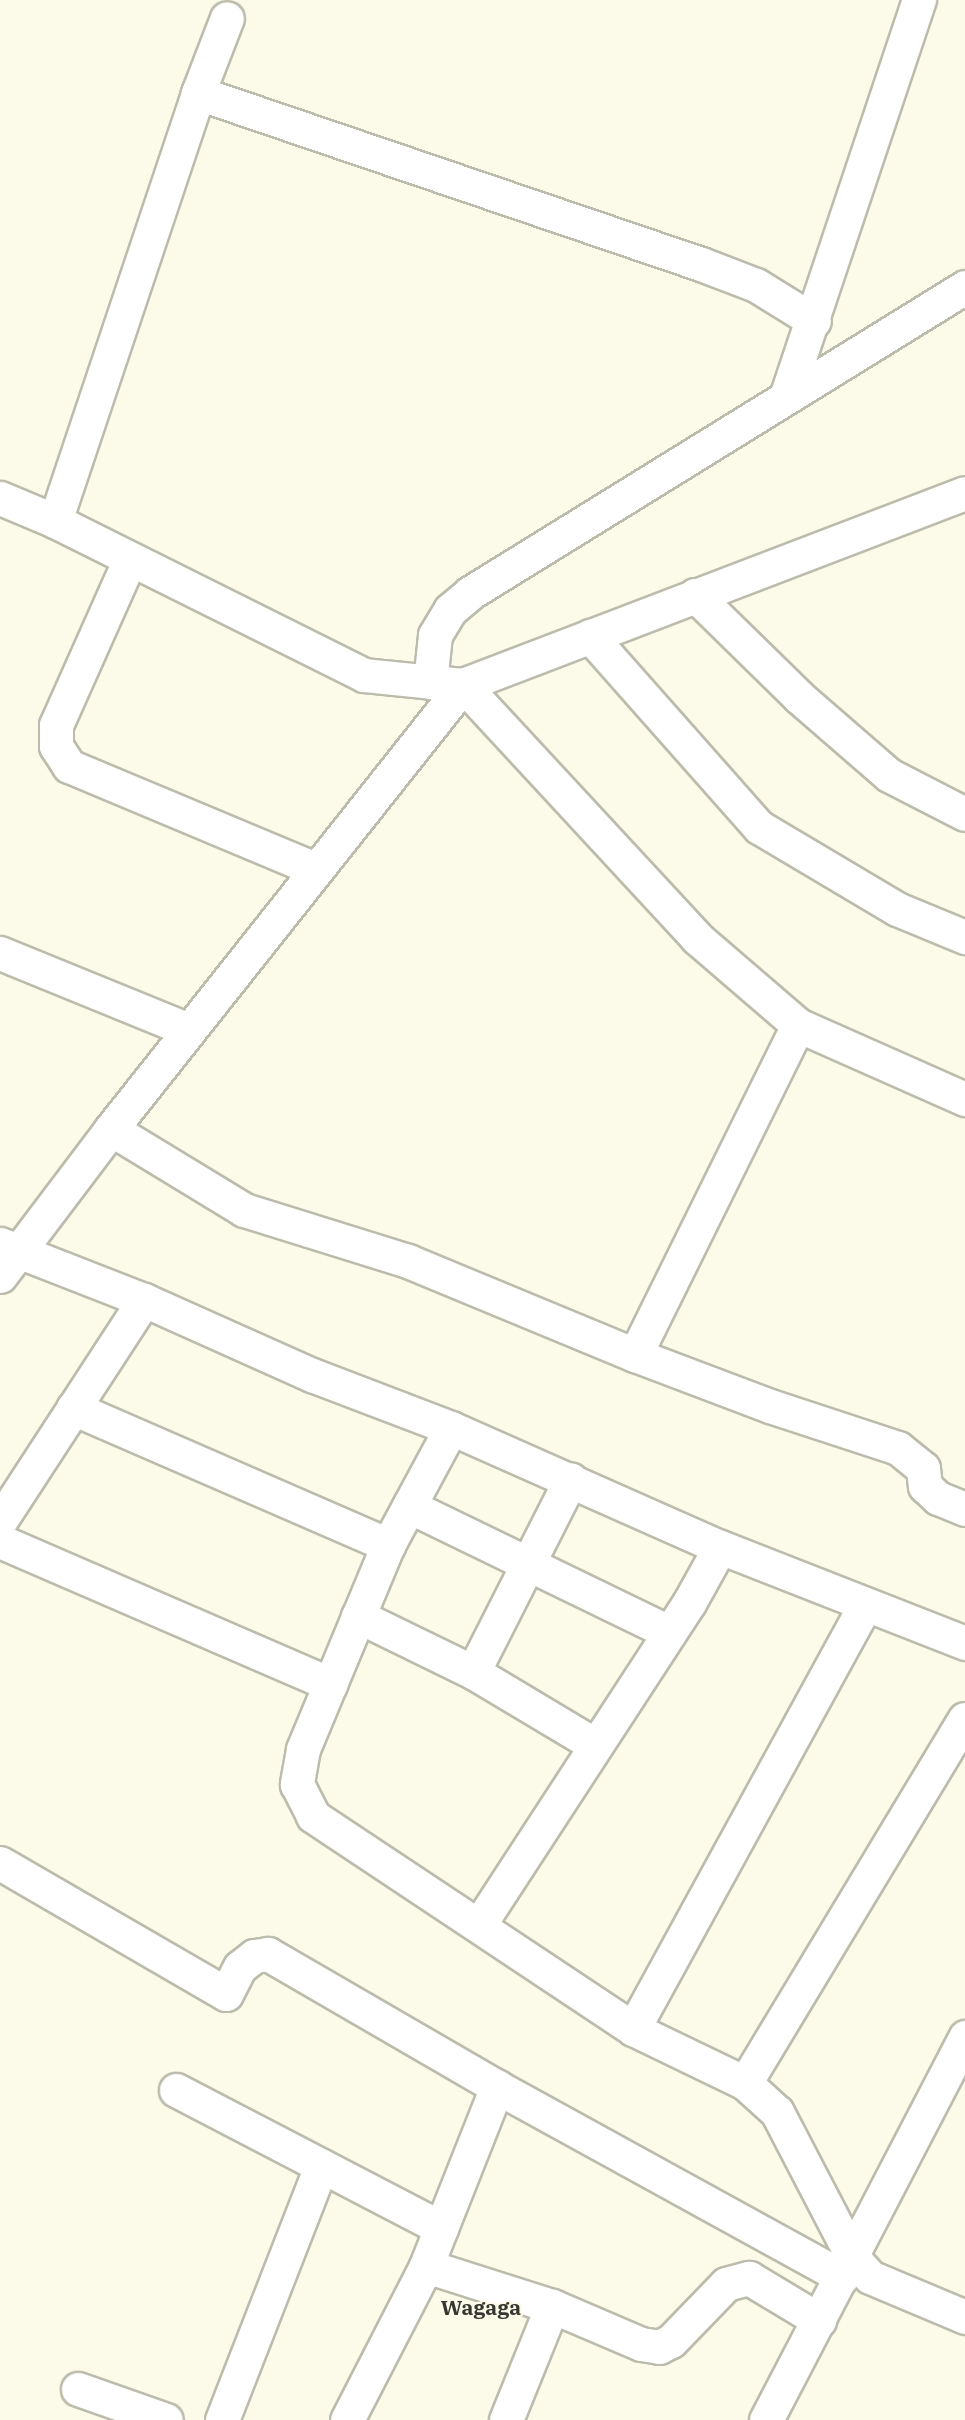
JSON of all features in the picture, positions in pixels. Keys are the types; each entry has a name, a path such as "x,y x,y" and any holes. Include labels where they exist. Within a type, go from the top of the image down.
{"street":[{"path":"787,394 814,321 919,0"},
{"path":"55,521 198,93 226,18"},
{"path":"198,93 701,264 756,285 814,321"},
{"path":"430,682 435,635 450,610 470,593 787,394 965,287"},
{"path":"0,498 55,521 364,675 463,685 965,493"},
{"path":"130,559 56,725 56,746 69,766 315,869"},
{"path":"696,595 799,696 889,775 965,814"},
{"path":"590,636 759,827 897,909 965,937"},
{"path":"0,1276 11,1247 111,1129 463,685"},
{"path":"463,685 697,938 798,1025 965,1099"},
{"path":"0,953 189,1030"},
{"path":"635,1355 798,1025"},
{"path":"111,1129 244,1210 408,1261 635,1355 770,1406 898,1448 923,1468 925,1486 938,1498 965,1509"},
{"path":"11,1247 144,1300 312,1375 451,1428 571,1479 720,1547 865,1606 965,1643"},
{"path":"0,1521 144,1300"},
{"path":"74,1408 388,1545"},
{"path":"451,1428 388,1545 303,1749 297,1784 313,1816 633,2029 745,2082 777,2112 794,2139 848,2267"},
{"path":"473,1672 571,1479"},
{"path":"410,1506 669,1632"},
{"path":"0,1541 330,1684"},
{"path":"479,1925 669,1632 720,1547"},
{"path":"633,2029 865,1606"},
{"path":"358,1616 473,1672 595,1745"},
{"path":"745,2082 965,1719"},
{"path":"0,1863 225,1994 240,1967 255,1956 268,1954 497,2087 848,2267 965,2317"},
{"path":"766,2420 848,2267 965,2037"},
{"path":"347,2420 426,2266 497,2087"},
{"path":"176,2090 441,2228"},
{"path":"222,2420 321,2166"},
{"path":"426,2266 552,2306 641,2344 659,2347 671,2341 726,2284 749,2278 819,2320"},
{"path":"506,2420 552,2306"},
{"path":"78,2389 122,2412 166,2420"}],"district":[{"name":"Wagaga","path":"481,2307"}]}
